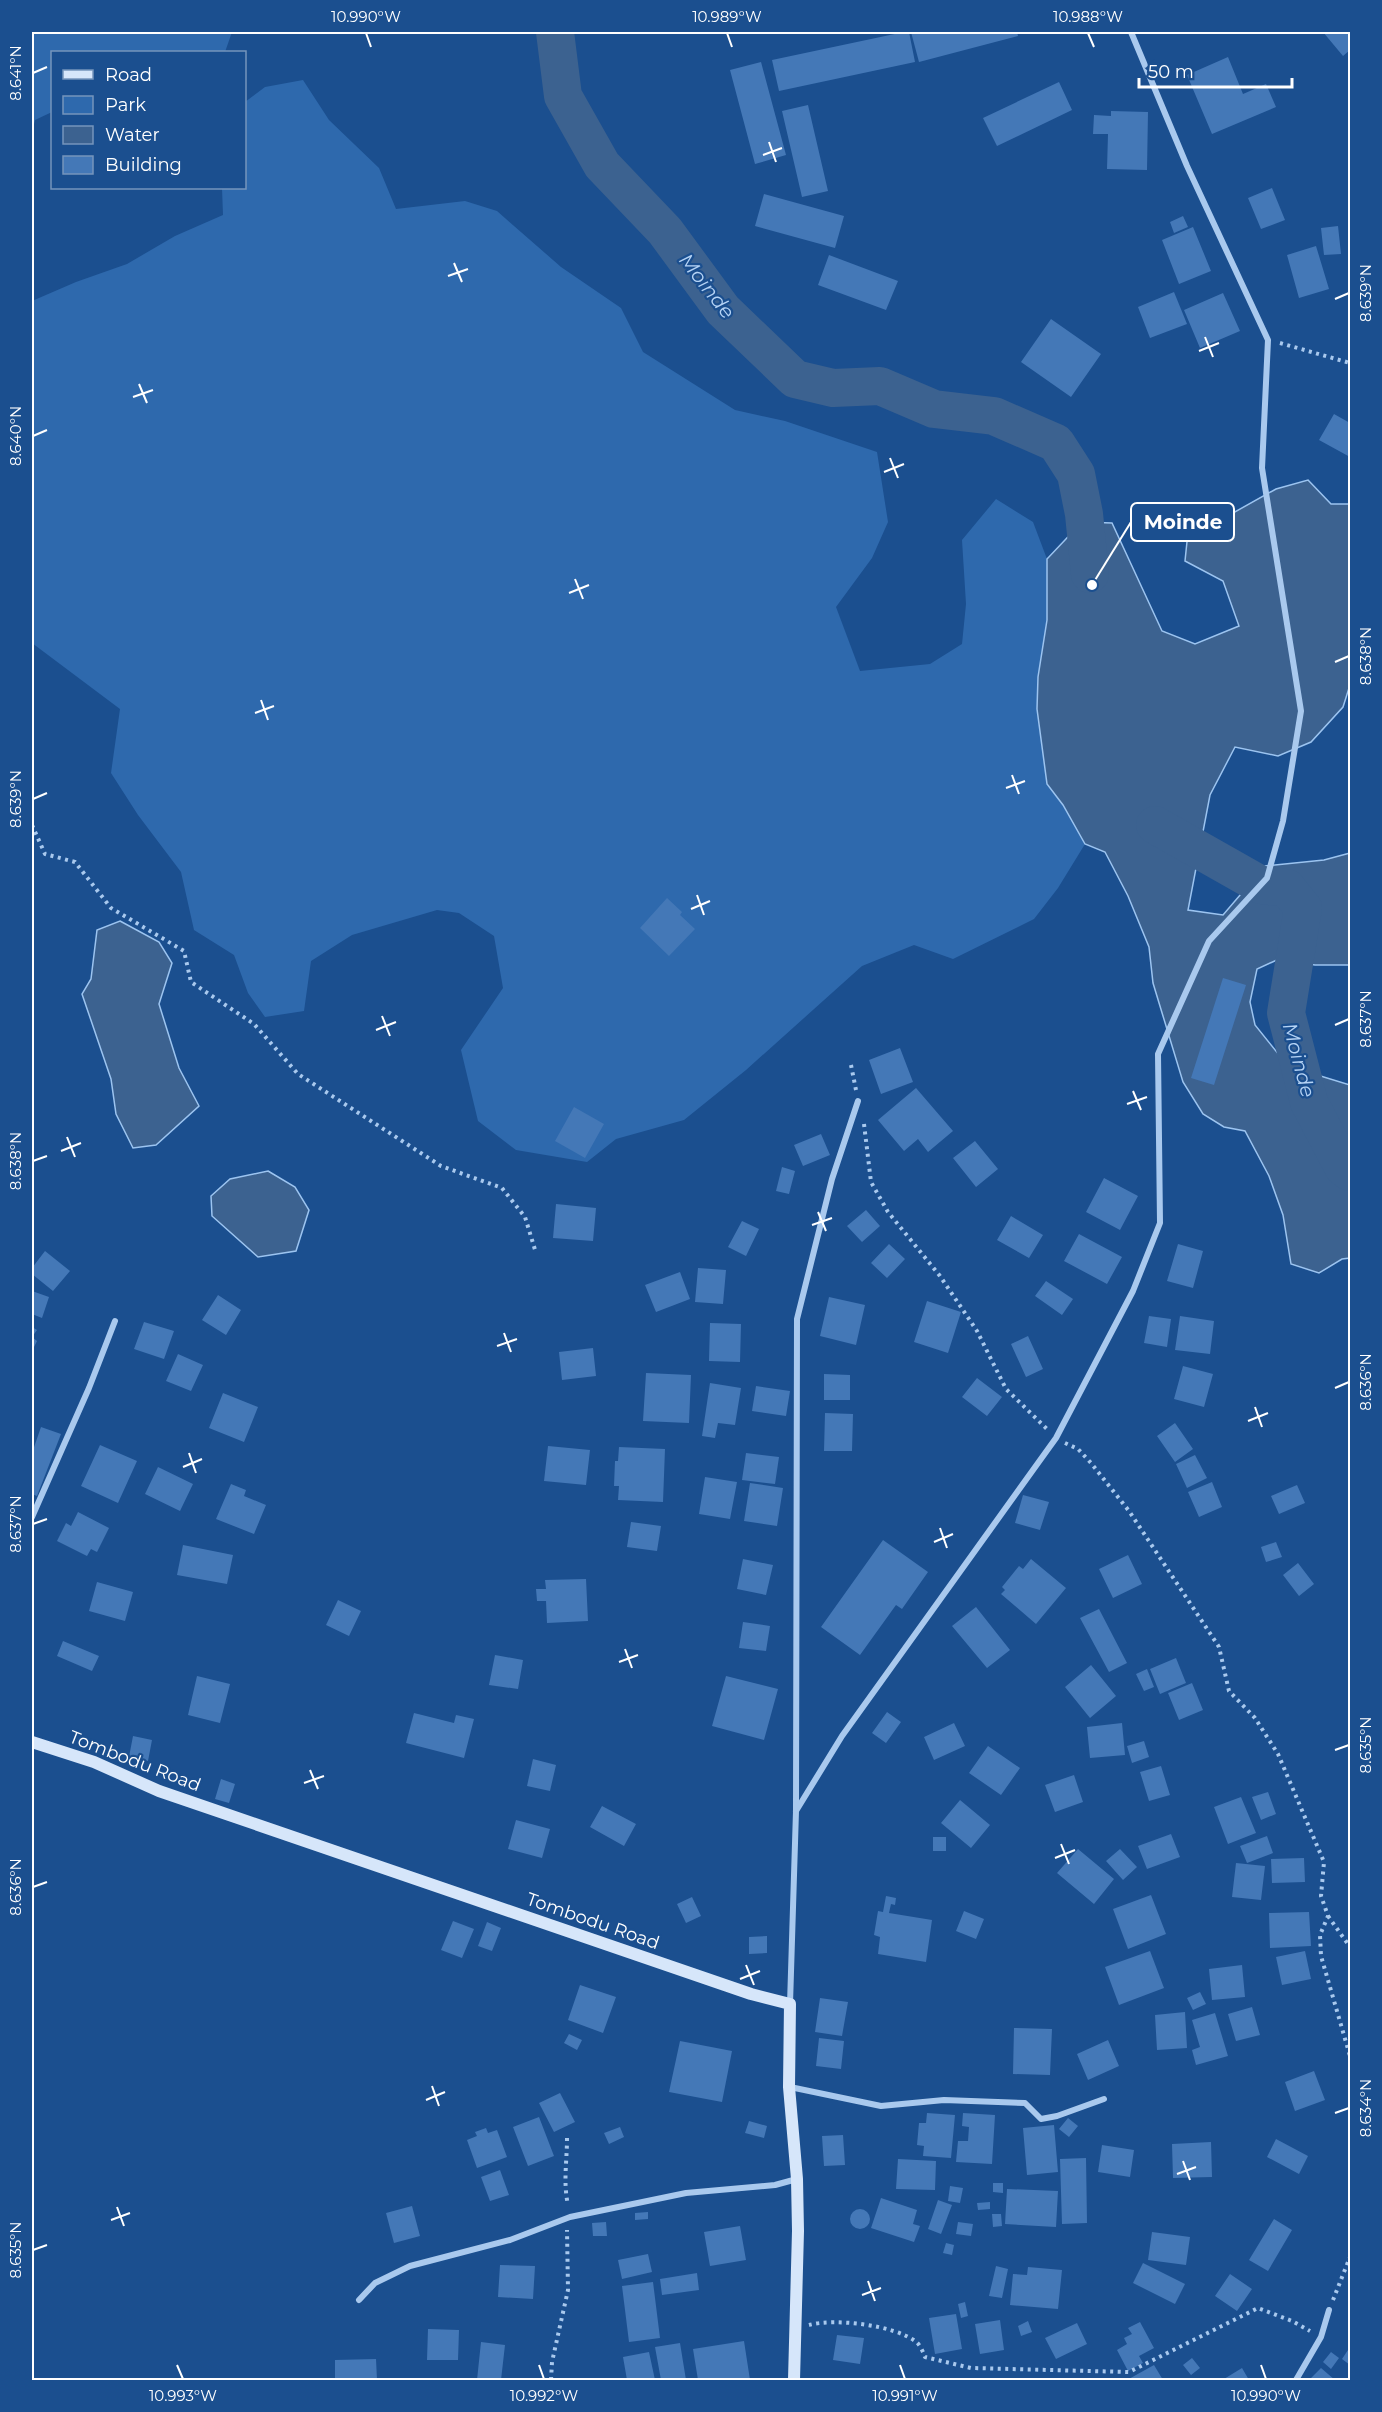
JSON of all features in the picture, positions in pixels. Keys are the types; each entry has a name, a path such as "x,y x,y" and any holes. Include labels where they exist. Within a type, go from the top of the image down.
{"main road":[{"name":"Tombodu Road","path":"32,1742 94,1762 159,1791 751,1994 790,2004"},
{"path":"790,2004 789,2087 797,2179 794,2380"}],"street":[{"path":"796,1811 842,1736 1056,1438 1133,1291 1160,1223 1158,1054 1209,940 1267,878 1283,821 1301,711 1262,468 1268,340 1187,165 1131,32"},
{"path":"790,2004 796,1811 797,1319 832,1179 858,1101"},
{"path":"32,1517 89,1388 115,1321"},
{"path":"789,2087 881,2106 944,2100 1025,2103 1041,2119 1057,2116 1104,2099"},
{"path":"359,2300 375,2283 410,2266 510,2240 570,2217 686,2193 775,2185 797,2179"},
{"path":"1296,2380 1321,2337 1329,2310"}],"path":[{"path":"1268,340 1350,363"},
{"path":"32,825 45,854 75,862 111,908 184,951 190,982 254,1024 298,1074 441,1166 502,1188 525,1217 536,1253"},
{"path":"851,1065 866,1135 871,1182 888,1212 940,1276 976,1331 1006,1389 1056,1438 1078,1449 1106,1482 1129,1511 1219,1647 1229,1691 1255,1718 1278,1754 1324,1862 1321,1896 1328,1916 1350,1947"},
{"path":"1328,1916 1320,1935 1321,1956 1350,2056"},
{"path":"551,2380 552,2362 568,2290 567,2225 570,2217 564,2185 567,2138"},
{"path":"1329,2310 1350,2258"},
{"path":"796,2328 820,2322 879,2326 916,2342 925,2357 959,2366 1069,2372 1129,2372 1257,2308 1292,2321 1321,2337"}],"green space":[{"path":"32,32 232,32 225,51 51,51 51,112 35,120 32,133"},
{"path":"303,80 329,120 379,168 396,209 465,201 497,211 561,267 621,308 643,352 735,410 785,421 877,452 888,522 872,558 836,607 860,671 930,664 962,644 966,604 962,540 996,499 1033,522 1047,559 1047,620 1038,677 1037,709 1047,784 1063,805 1085,844 1058,888 1034,919 953,959 914,945 862,966 746,1070 684,1120 616,1139 587,1162 516,1150 478,1121 461,1050 503,988 494,936 459,913 437,910 352,935 311,961 304,1011 265,1017 248,993 234,955 194,930 181,872 138,815 111,773 120,709 32,643 32,301 127,264 175,236 223,215 222,189 246,189 246,101 265,87"}],"water":[{"path":"1308,480 1331,504 1350,504 1350,685 1343,707 1311,742 1278,756 1235,747 1210,795 1188,910 1223,915 1265,866 1324,860 1350,853 1350,965 1315,965 1279,959 1257,969 1250,1002 1255,1025 1288,1066 1350,1085 1350,1258 1342,1259 1319,1273 1291,1264 1283,1215 1269,1176 1245,1131 1224,1127 1203,1114 1183,1082 1153,983 1149,947 1128,896 1105,852 1085,844 1063,805 1047,784 1037,709 1038,677 1047,620 1047,559 1082,522 1112,523 1162,631 1195,644 1239,626 1223,581 1185,561 1188,532 1224,518 1276,489"},
{"path":"120,921 159,942 172,963 159,1004 179,1068 199,1106 156,1145 133,1148 116,1114 111,1079 82,994 91,979 97,930"},
{"path":"268,1171 295,1187 309,1210 296,1251 258,1257 212,1216 211,1196 230,1179"}],"building":[{"path":"909,32 915,62 779,91 772,60"},
{"path":"911,32 1017,32 1018,36 919,62"},
{"path":"1323,32 1350,32 1350,50 1343,56"},
{"path":"1228,57 1243,94 1266,84 1276,107 1212,134 1187,75"},
{"path":"761,62 786,155 755,164 730,70"},
{"path":"1059,82 1072,110 997,146 983,118"},
{"path":"808,105 828,191 802,197 782,111"},
{"path":"1111,111 1148,112 1147,170 1107,169 1108,134 1093,134 1094,115 1111,116"},
{"path":"1272,188 1285,220 1261,229 1248,198"},
{"path":"764,194 844,216 835,248 755,226"},
{"path":"1183,216 1188,227 1174,233 1170,222"},
{"path":"1338,226 1341,254 1324,255 1321,228"},
{"path":"1193,227 1211,271 1179,284 1162,240"},
{"path":"1316,246 1329,289 1299,298 1287,255"},
{"path":"829,255 898,281 886,310 818,285"},
{"path":"1174,292 1187,324 1150,338 1138,307"},
{"path":"1223,293 1240,331 1200,348 1184,310"},
{"path":"1051,319 1101,354 1071,397 1021,362"},
{"path":"1334,414 1350,423 1350,457 1319,440"},
{"path":"667,898 695,929 669,956 640,928"},
{"path":"1223,978 1246,985 1214,1085 1191,1078"},
{"path":"900,1048 913,1082 881,1094 869,1060"},
{"path":"916,1088 953,1131 928,1152 918,1139 904,1151 878,1120"},
{"path":"574,1107 604,1124 585,1158 555,1141"},
{"path":"821,1134 830,1155 803,1166 794,1145"},
{"path":"975,1141 998,1169 976,1187 953,1158"},
{"path":"782,1167 795,1171 789,1194 776,1191"},
{"path":"1104,1178 1138,1196 1120,1230 1086,1212"},
{"path":"556,1204 596,1208 593,1241 553,1238"},
{"path":"866,1210 880,1226 862,1242 847,1226"},
{"path":"1011,1216 1043,1235 1029,1258 997,1240"},
{"path":"742,1221 759,1229 746,1256 728,1247"},
{"path":"1079,1234 1122,1257 1107,1284 1064,1261"},
{"path":"889,1244 905,1259 887,1278 871,1263"},
{"path":"1178,1244 1203,1251 1193,1288 1167,1281"},
{"path":"45,1251 70,1271 53,1291 32,1274 32,1268"},
{"path":"698,1268 726,1270 723,1304 695,1302"},
{"path":"680,1272 690,1299 656,1312 645,1285"},
{"path":"1046,1281 1073,1299 1062,1315 1035,1296"},
{"path":"32,1291 49,1297 42,1318 32,1314"},
{"path":"218,1295 241,1310 226,1335 202,1320"},
{"path":"829,1297 865,1305 856,1345 820,1336"},
{"path":"927,1301 961,1312 948,1353 914,1342"},
{"path":"1149,1316 1171,1319 1167,1347 1144,1343"},
{"path":"1180,1316 1214,1321 1210,1354 1175,1350"},
{"path":"144,1322 174,1331 164,1359 134,1349"},
{"path":"710,1323 741,1324 740,1362 709,1361"},
{"path":"32,1327 37,1330 32,1337"},
{"path":"1028,1336 1043,1369 1026,1377 1011,1344"},
{"path":"32,1337 37,1341 32,1351"},
{"path":"593,1348 596,1376 562,1380 559,1352"},
{"path":"178,1354 203,1365 191,1391 166,1381"},
{"path":"1183,1366 1213,1374 1204,1407 1174,1399"},
{"path":"646,1373 691,1375 689,1423 643,1421"},
{"path":"824,1374 850,1375 850,1400 824,1400"},
{"path":"977,1378 1002,1397 987,1416 962,1397"},
{"path":"710,1383 741,1388 735,1425 718,1423 715,1438 702,1436"},
{"path":"756,1386 790,1391 786,1416 752,1411"},
{"path":"223,1393 258,1407 244,1442 209,1428"},
{"path":"825,1413 853,1414 852,1451 824,1451"},
{"path":"1175,1423 1193,1449 1175,1462 1157,1436"},
{"path":"41,1427 61,1434 37,1496 32,1494 32,1453"},
{"path":"100,1445 137,1461 118,1503 81,1486"},
{"path":"548,1446 590,1450 586,1485 544,1481"},
{"path":"619,1447 665,1449 663,1502 618,1500 619,1486 614,1486 615,1461 618,1461"},
{"path":"746,1453 779,1457 775,1484 742,1480"},
{"path":"1195,1455 1207,1478 1187,1488 1176,1464"},
{"path":"158,1467 193,1484 180,1511 145,1494"},
{"path":"705,1477 737,1482 730,1519 699,1514"},
{"path":"1212,1482 1222,1507 1199,1517 1188,1492"},
{"path":"750,1483 783,1488 777,1526 744,1521"},
{"path":"231,1484 246,1490 244,1496 266,1505 254,1534 216,1519"},
{"path":"1297,1485 1305,1503 1279,1514 1271,1496"},
{"path":"1023,1495 1049,1502 1040,1530 1015,1523"},
{"path":"78,1512 109,1528 97,1552 91,1549 87,1556 57,1541 66,1523 71,1526"},
{"path":"631,1522 661,1526 657,1551 627,1547"},
{"path":"883,1540 928,1572 902,1609 896,1605 860,1655 821,1627"},
{"path":"1276,1542 1282,1557 1266,1562 1261,1547"},
{"path":"183,1545 233,1555 227,1584 177,1575"},
{"path":"1128,1555 1142,1584 1113,1598 1099,1569"},
{"path":"743,1559 773,1565 766,1595 737,1589"},
{"path":"1031,1559 1066,1588 1036,1624 1001,1594 1005,1590 1002,1587 1019,1566 1023,1569"},
{"path":"1298,1563 1314,1584 1299,1596 1283,1575"},
{"path":"586,1579 588,1621 547,1623 546,1601 537,1601 536,1589 546,1589 545,1580"},
{"path":"97,1582 133,1592 125,1621 89,1611"},
{"path":"338,1600 361,1611 349,1636 326,1625"},
{"path":"976,1607 1010,1650 987,1668 952,1626"},
{"path":"1099,1609 1127,1663 1109,1672 1080,1618"},
{"path":"743,1622 770,1626 766,1651 739,1648"},
{"path":"63,1641 99,1656 92,1671 57,1656"},
{"path":"495,1655 523,1660 518,1689 489,1685"},
{"path":"1176,1658 1186,1683 1160,1694 1150,1669"},
{"path":"1091,1665 1116,1696 1090,1718 1065,1687"},
{"path":"1147,1669 1154,1687 1144,1691 1136,1674"},
{"path":"197,1676 230,1684 220,1723 188,1715"},
{"path":"726,1676 778,1689 764,1740 712,1726"},
{"path":"1192,1683 1203,1710 1179,1720 1168,1693"},
{"path":"887,1712 901,1722 886,1743 872,1733"},
{"path":"414,1713 454,1723 456,1715 474,1719 464,1758 406,1743"},
{"path":"954,1723 965,1746 934,1760 924,1737"},
{"path":"1122,1723 1125,1755 1090,1758 1087,1727"},
{"path":"133,1736 152,1740 148,1761 129,1757"},
{"path":"1144,1741 1149,1757 1132,1763 1127,1746"},
{"path":"988,1746 1020,1768 1001,1795 969,1773"},
{"path":"533,1759 556,1765 550,1791 527,1786"},
{"path":"1161,1766 1170,1795 1149,1801 1140,1772"},
{"path":"1074,1775 1083,1802 1055,1812 1045,1785"},
{"path":"221,1779 235,1784 229,1803 215,1799"},
{"path":"1268,1792 1276,1814 1261,1820 1252,1797"},
{"path":"1241,1797 1256,1833 1228,1844 1214,1807"},
{"path":"960,1800 990,1825 971,1848 941,1823"},
{"path":"602,1806 636,1824 624,1846 590,1827"},
{"path":"516,1820 550,1829 542,1858 508,1849"},
{"path":"1171,1834 1180,1857 1147,1869 1138,1846"},
{"path":"1267,1836 1273,1853 1247,1863 1240,1846"},
{"path":"933,1837 946,1837 946,1851 933,1851"},
{"path":"1078,1849 1114,1879 1094,1904 1057,1873"},
{"path":"1120,1849 1137,1867 1123,1880 1106,1861"},
{"path":"1304,1858 1305,1882 1272,1883 1271,1859"},
{"path":"1236,1863 1265,1866 1261,1900 1232,1897"},
{"path":"1151,1895 1166,1934 1128,1949 1113,1909"},
{"path":"886,1896 896,1898 895,1905 891,1904 889,1913 932,1920 926,1962 878,1954 880,1937 874,1935 878,1911 883,1912"},
{"path":"692,1897 701,1916 686,1923 677,1904"},
{"path":"964,1911 984,1919 976,1939 956,1931"},
{"path":"1309,1912 1311,1946 1270,1948 1269,1913"},
{"path":"453,1921 474,1929 462,1958 441,1950"},
{"path":"487,1922 501,1928 492,1951 478,1946"},
{"path":"767,1936 767,1953 749,1954 749,1937"},
{"path":"1150,1951 1164,1988 1119,2005 1105,1967"},
{"path":"1305,1951 1311,1979 1282,1985 1276,1957"},
{"path":"1242,1965 1245,1997 1212,2000 1209,1969"},
{"path":"580,1985 616,1997 603,2033 568,2020"},
{"path":"1200,1992 1206,2004 1193,2010 1187,1998"},
{"path":"820,1998 848,2002 842,2036 815,2032"},
{"path":"1252,2007 1260,2035 1236,2041 1228,2014"},
{"path":"1185,2012 1187,2048 1157,2050 1155,2015"},
{"path":"1215,2013 1228,2056 1196,2065 1192,2050 1200,2047 1192,2020"},
{"path":"1014,2028 1052,2029 1050,2075 1013,2074"},
{"path":"569,2034 582,2040 577,2050 564,2043"},
{"path":"819,2038 844,2041 841,2069 816,2066"},
{"path":"1108,2040 1119,2066 1088,2080 1077,2054"},
{"path":"680,2041 732,2051 722,2102 669,2092"},
{"path":"1314,2071 1325,2100 1295,2111 1285,2082"},
{"path":"560,2093 575,2122 554,2132 539,2103"},
{"path":"927,2113 955,2115 951,2158 923,2156 924,2146 917,2145 919,2123 926,2123"},
{"path":"963,2113 995,2115 992,2164 956,2162 958,2141 968,2141 969,2127 962,2126"},
{"path":"539,2117 554,2156 528,2166 513,2127"},
{"path":"1068,2118 1078,2126 1069,2137 1059,2129"},
{"path":"749,2121 767,2126 764,2138 745,2133"},
{"path":"1054,2125 1058,2172 1027,2175 1023,2128"},
{"path":"620,2127 624,2137 609,2144 604,2133"},
{"path":"486,2128 488,2133 497,2130 507,2157 477,2168 467,2140 477,2136 475,2132"},
{"path":"843,2135 845,2165 824,2166 822,2136"},
{"path":"1276,2139 1308,2156 1299,2174 1267,2157"},
{"path":"1211,2142 1212,2177 1173,2178 1172,2144"},
{"path":"1102,2145 1134,2150 1130,2177 1098,2172"},
{"path":"1086,2158 1087,2223 1062,2224 1060,2159"},
{"path":"898,2159 936,2161 935,2190 896,2189"},
{"path":"500,2170 509,2195 490,2201 481,2177"},
{"path":"993,2183 1003,2183 1003,2193 993,2192"},
{"path":"950,2186 963,2188 960,2203 948,2201"},
{"path":"1007,2189 1058,2191 1056,2227 1005,2224"},
{"path":"881,2198 917,2210 913,2224 920,2226 914,2242 871,2228"},
{"path":"938,2200 952,2205 941,2234 928,2229"},
{"path":"990,2202 990,2209 978,2210 977,2203"},
{"path":"412,2206 420,2236 394,2243 386,2213"},
{"path":"856,2209 864,2209 870,2215 870,2223 864,2229 856,2229 850,2223 850,2215"},
{"path":"648,2212 648,2219 635,2220 635,2213"},
{"path":"992,2214 1001,2214 1002,2226 993,2227"},
{"path":"1274,2219 1292,2230 1268,2271 1249,2260"},
{"path":"606,2222 607,2236 593,2236 592,2223"},
{"path":"958,2222 973,2224 971,2236 956,2234"},
{"path":"740,2226 746,2260 710,2266 704,2232"},
{"path":"1152,2232 1190,2237 1186,2265 1148,2260"},
{"path":"946,2243 954,2245 952,2255 943,2253"},
{"path":"648,2254 652,2272 622,2279 618,2260"},
{"path":"1143,2263 1185,2284 1175,2304 1133,2283"},
{"path":"500,2265 535,2266 533,2299 498,2297"},
{"path":"996,2266 1008,2269 1002,2298 989,2296"},
{"path":"1028,2267 1062,2270 1058,2309 1010,2305 1013,2274 1027,2275"},
{"path":"697,2273 699,2290 662,2295 660,2279"},
{"path":"1230,2274 1252,2289 1237,2311 1215,2296"},
{"path":"653,2282 660,2338 629,2342 622,2286"},
{"path":"965,2302 968,2316 961,2318 958,2304"},
{"path":"956,2314 962,2349 935,2354 929,2318"},
{"path":"1000,2320 1004,2350 980,2354 975,2324"},
{"path":"1028,2321 1032,2332 1021,2336 1018,2326"},
{"path":"1140,2322 1154,2348 1139,2356 1143,2363 1128,2371 1117,2350 1127,2344 1124,2338 1132,2334 1128,2328"},
{"path":"1077,2323 1087,2344 1056,2359 1045,2338"},
{"path":"428,2329 459,2330 458,2360 427,2360"},
{"path":"837,2335 864,2338 860,2364 833,2360"},
{"path":"744,2341 750,2380 698,2380 693,2349"},
{"path":"481,2342 505,2345 501,2380 477,2380"},
{"path":"680,2343 686,2380 661,2380 655,2347"},
{"path":"1350,2347 1350,2365 1342,2359"},
{"path":"649,2352 655,2380 627,2380 623,2357"},
{"path":"1331,2352 1339,2358 1331,2369 1323,2362"},
{"path":"1192,2358 1200,2368 1191,2375 1183,2365"},
{"path":"376,2359 377,2380 335,2380 335,2360"},
{"path":"1154,2365 1163,2380 1127,2380"},
{"path":"1242,2368 1249,2380 1224,2379"},
{"path":"1321,2368 1335,2380 1309,2380"}],"waterway":[{"name":"Moinde","path":"555,32 563,96 602,165 665,231 723,310 795,379 833,388 880,386 934,409 994,416 1056,443 1076,474 1084,514 1090,574"},
{"name":"Moinde","path":"1155,825 1261,885 1287,888 1303,908 1286,1013 1309,1102 1343,1167 1350,1172"}],"place":[{"name":"Moinde","path":"1092,585"}]}
